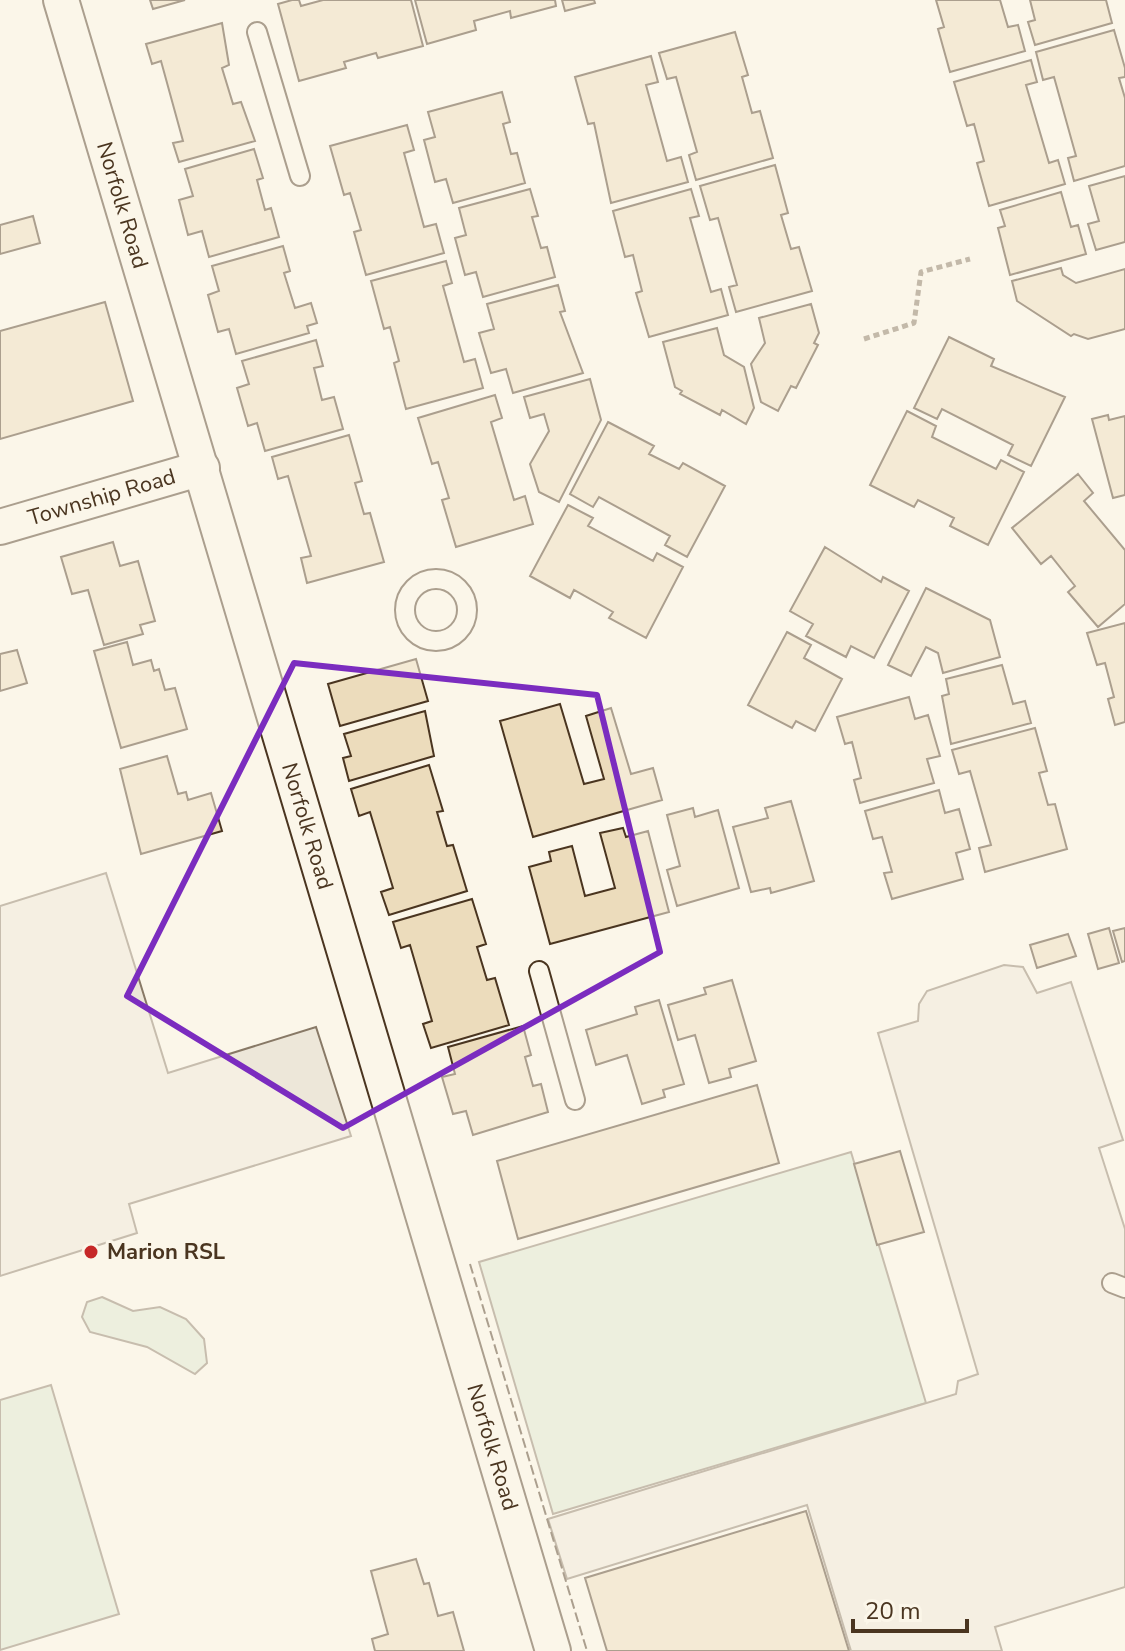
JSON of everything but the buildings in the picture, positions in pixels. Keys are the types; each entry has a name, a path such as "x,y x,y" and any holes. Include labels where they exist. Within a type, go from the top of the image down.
{"street":[{"name":"Norfolk Road","path":"61,0 553,1651"},
{"name":"Township Road","path":"0,527 202,468"}],"lane":[{"path":"257,32 300,176"},
{"path":"539,971 575,1100"}],"path":[{"path":"864,339 914,323 921,272 970,259"}],"highlighted area":[{"path":"294,663 597,695 660,952 343,1128 127,996"}],"green space":[{"path":"851,1152 926,1403 553,1514 479,1262"},
{"path":"102,1297 133,1311 160,1307 186,1319 204,1339 207,1363 195,1374 147,1347 90,1332 82,1317 87,1302"},
{"path":"51,1385 119,1614 0,1650 0,1400"}],"shaded area":[{"path":"106,873 168,1073 316,1027 351,1136 129,1204 137,1233 0,1276 0,906"},
{"path":"1004,965 1023,967 1037,993 1071,982 1123,1140 1099,1148 1125,1229 1125,1587 995,1627 1002,1651 851,1651 807,1505 567,1579 548,1519 956,1394 958,1381 978,1374 878,1033 918,1021 919,1004 927,991"}],"fence":[{"path":"470,1264 587,1651"}],"place":[{"name":"Marion RSL","path":"91,1252"}]}
